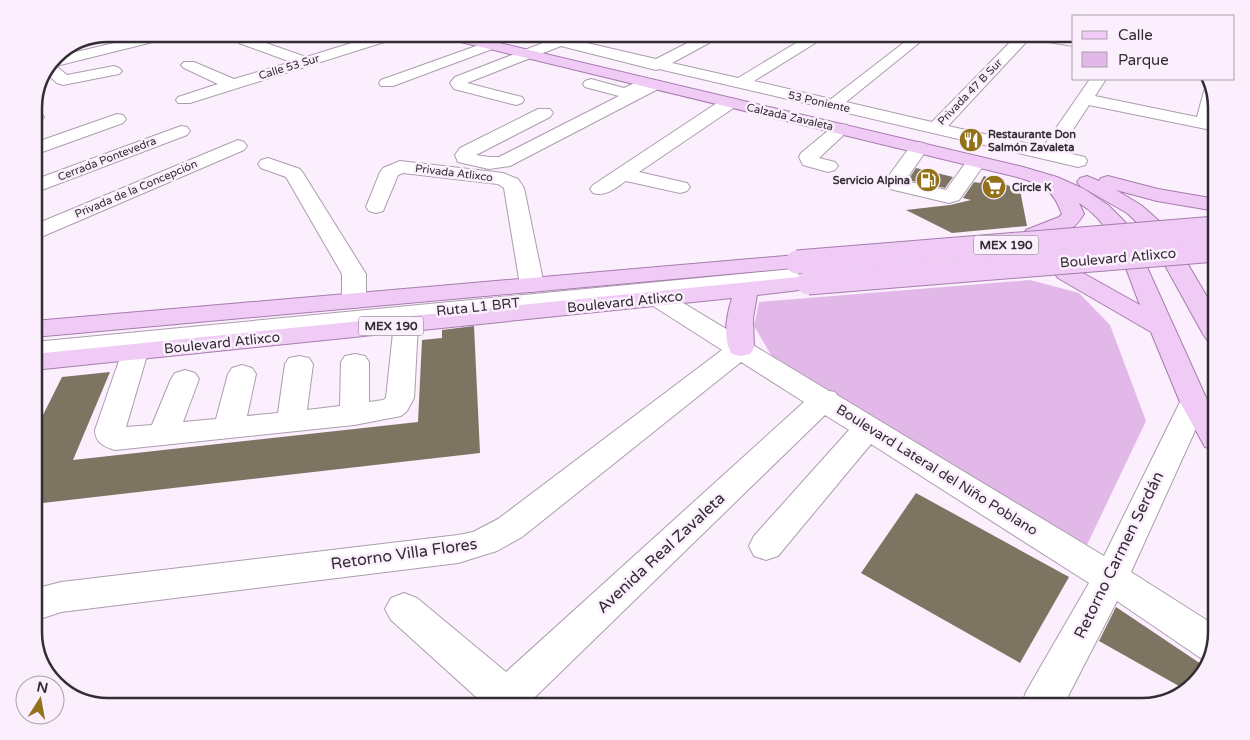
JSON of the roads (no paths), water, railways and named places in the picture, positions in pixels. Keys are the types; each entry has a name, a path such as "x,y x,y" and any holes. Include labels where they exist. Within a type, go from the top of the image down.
{"main road":[{"name":"Calzada Zavaleta","path":"478,42 533,51 1065,172 1126,204 1155,227"},
{"name":"Calzada Zavaleta","path":"504,42 640,89 729,103 976,162 1065,172"},
{"name":"Calzada Zavaleta","path":"1065,172 1074,192 1093,203 1108,215 1120,230 1194,402 1208,426"},
{"path":"1034,235 1067,222 1072,214 1067,199 1065,172 1157,195 1207,219"},
{"path":"726,268 768,258 1034,235 1207,223"},
{"name":"Boulevard Atlixco","path":"43,361 747,290 802,272 1207,223"},
{"path":"1155,227 1207,318"},
{"path":"1034,235 1060,244 1077,257 1076,265 1066,273"},
{"name":"Boulevard Atlixco","path":"43,328 726,268 802,272 1207,250"},
{"path":"742,348 739,322 741,307 747,290 810,294 1207,261"},
{"path":"1066,273 1161,327"}],"street":[{"path":"65,59 135,42"},
{"path":"250,42 305,62"},
{"name":"Calle 53 Sur","path":"184,100 369,42"},
{"path":"516,100 460,86 458,83 556,42"},
{"name":"53 Poniente","path":"563,42 1048,154 1065,172"},
{"path":"656,65 700,42"},
{"path":"739,84 807,42"},
{"path":"833,105 913,42"},
{"name":"Privada 47 B Sur","path":"936,128 1018,42"},
{"path":"387,83 490,45"},
{"path":"189,65 233,84"},
{"path":"54,71 64,80 70,80 114,71"},
{"path":"1048,154 1097,80"},
{"path":"591,84 640,89"},
{"path":"544,113 467,152 464,155 465,158 489,163 503,162 640,89"},
{"path":"1084,99 1207,124"},
{"path":"600,189 729,103"},
{"path":"43,146 117,119"},
{"path":"828,166 810,160 808,157 841,129"},
{"name":"Cerrada Pontevedra","path":"43,184 181,131"},
{"name":"Privada de la Concepción","path":"43,229 238,146"},
{"path":"919,148 896,181 897,185 949,197 952,196 976,162"},
{"path":"268,164 293,173 354,274 354,301"},
{"name":"Privada Atlixco","path":"376,207 390,172 400,167 503,179 511,183 514,188 532,286"},
{"path":"622,174 680,187"},
{"name":"Ruta L1 BRT","path":"43,339 802,272"},
{"name":"Ruta L1 BRT","path":"43,349 802,272"},
{"name":"Boulevard Lateral del Niño Poblano","path":"660,299 825,399 1111,578 1207,641"},
{"path":"135,352 110,430 110,435 115,439 163,436 391,409 400,398 405,325"},
{"name":"Retorno Villa Flores","path":"43,602 61,597 458,549 477,545 495,538 510,528 742,348"},
{"path":"354,414 355,362"},
{"path":"291,422 299,364"},
{"path":"229,428 242,374"},
{"path":"163,436 185,379"},
{"name":"Avenida Real Zavaleta","path":"515,698 825,399"},
{"name":"Retorno Carmen Serdán","path":"1045,698 1111,578 1194,402"},
{"path":"766,546 869,427"},
{"path":"404,609 506,698"}],"place":[{"name":"Restaurante Don Salmón Zavaleta","path":"971,140"},
{"name":"Servicio Alpina","path":"928,180"},
{"name":"Circle K","path":"994,187"}]}
